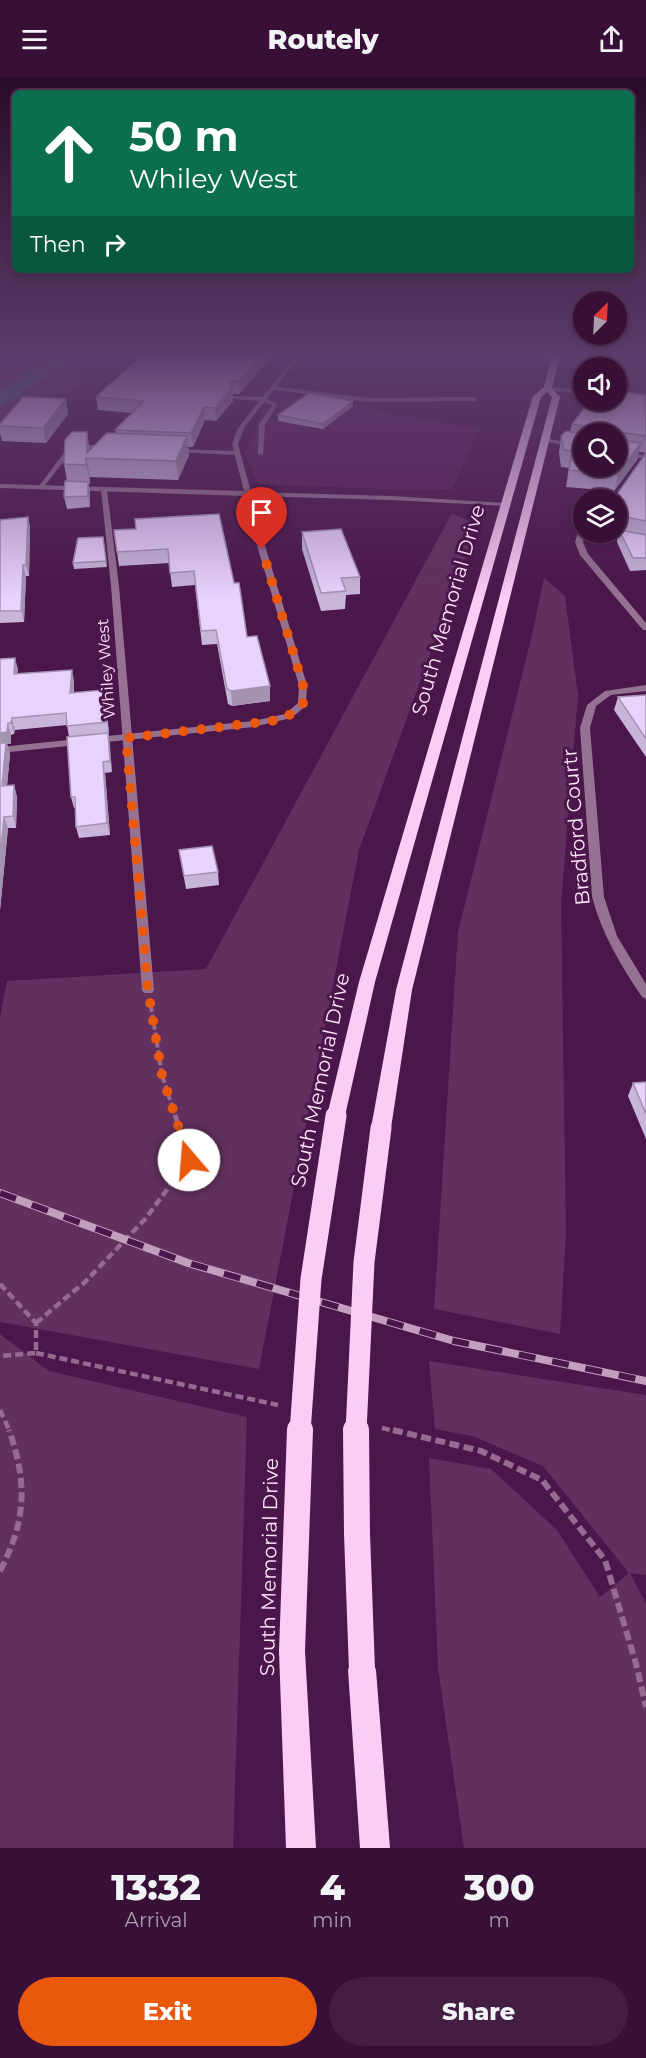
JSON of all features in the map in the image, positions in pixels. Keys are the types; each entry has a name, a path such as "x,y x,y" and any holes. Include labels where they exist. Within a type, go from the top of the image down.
{"highway":[{"name":"South Memorial Drive","path":"301,1848 292,1651 299,1441 311,1279 336,1116 367,982 526,434"},
{"name":"South Memorial Drive","path":"375,1848 357,1570 362,1293 372,1182 404,990 546,434"}],"street":[{"path":"0,750 272,721 288,716 303,704 303,685 236,453 235,444 239,434"},
{"path":"261,454 262,434"},
{"path":"544,440 573,445"},
{"path":"41,488 72,446 119,448"},
{"path":"166,450 236,453"},
{"path":"627,454 646,457 639,466"},
{"path":"0,486 391,498 506,505"},
{"name":"Whiley West","path":"104,490 114,576 148,990"},
{"path":"627,540 646,544"},
{"path":"579,543 584,555 646,628"},
{"name":"Bradford Courtr","path":"646,688 608,693 592,705 585,728 598,897 604,922 623,960 646,994"}],"path":[{"path":"36,1323 86,1281 146,1218 189,1160 162,1075 148,990"},
{"path":"0,1284 36,1323 36,1353"},
{"path":"0,1356 36,1353 285,1407"},
{"path":"0,1410 21,1461 24,1502 14,1548 0,1570"},
{"path":"377,1427 481,1450 542,1480 605,1560 646,1707"}],"shaded area":[{"path":"253,434 477,434 452,489 409,490 258,484 245,454"},
{"path":"452,513 477,525 359,850 259,1369 0,1322 0,1017 7,981 206,969"},
{"path":"544,578 565,596 578,695 561,904 566,1233 560,1334 434,1309 458,932"},
{"path":"0,1334 49,1371 247,1417 233,1848 0,1848"},
{"path":"429,1361 646,1395 646,1575 630,1573 646,1604 646,1848 464,1848 438,1668 429,1458 491,1469 557,1530 600,1597 629,1573 543,1466 472,1436 435,1429"}],"building":[{"path":"71,434 87,434 87,453 106,434 187,436 176,461 86,458 86,465 64,464 65,440"},
{"path":"563,434 573,434 573,451 564,450 561,436"},
{"path":"627,441 641,443 627,462"},
{"path":"573,451 573,470 569,470"},
{"path":"646,453 646,521 627,517 627,489 621,489"},
{"path":"65,481 88,482 88,496 64,497"},
{"path":"219,514 234,583 239,583 247,637 257,636 270,686 231,691 227,689 216,630 201,631 194,571 170,573 168,549 117,552 114,530 136,529 135,519"},
{"path":"28,517 21,611 0,611 0,520"},
{"path":"341,529 360,577 341,578 346,591 321,593 302,532"},
{"path":"627,531 646,535 646,558 633,558 626,543"},
{"path":"103,537 106,561 73,563 78,538"},
{"path":"15,658 14,674 72,670 70,693 104,690 107,722 67,726 66,713 12,718 11,723 8,723 7,732 0,733 0,659"},
{"path":"646,695 646,739 618,697"},
{"path":"108,733 110,761 103,762 107,823 76,827 75,797 71,797 67,737"},
{"path":"0,743 6,743 2,786 14,785 13,816 4,817 0,859"},
{"path":"212,846 218,872 184,876 179,850"},
{"path":"646,1082 646,1114 633,1083"}],"railway":[{"path":"0,1193 188,1263 454,1341 646,1381"}],"route":[{"path":"189,1160 162,1075 148,990 126,738 272,721 288,716 303,704 303,685 262,549"}]}
